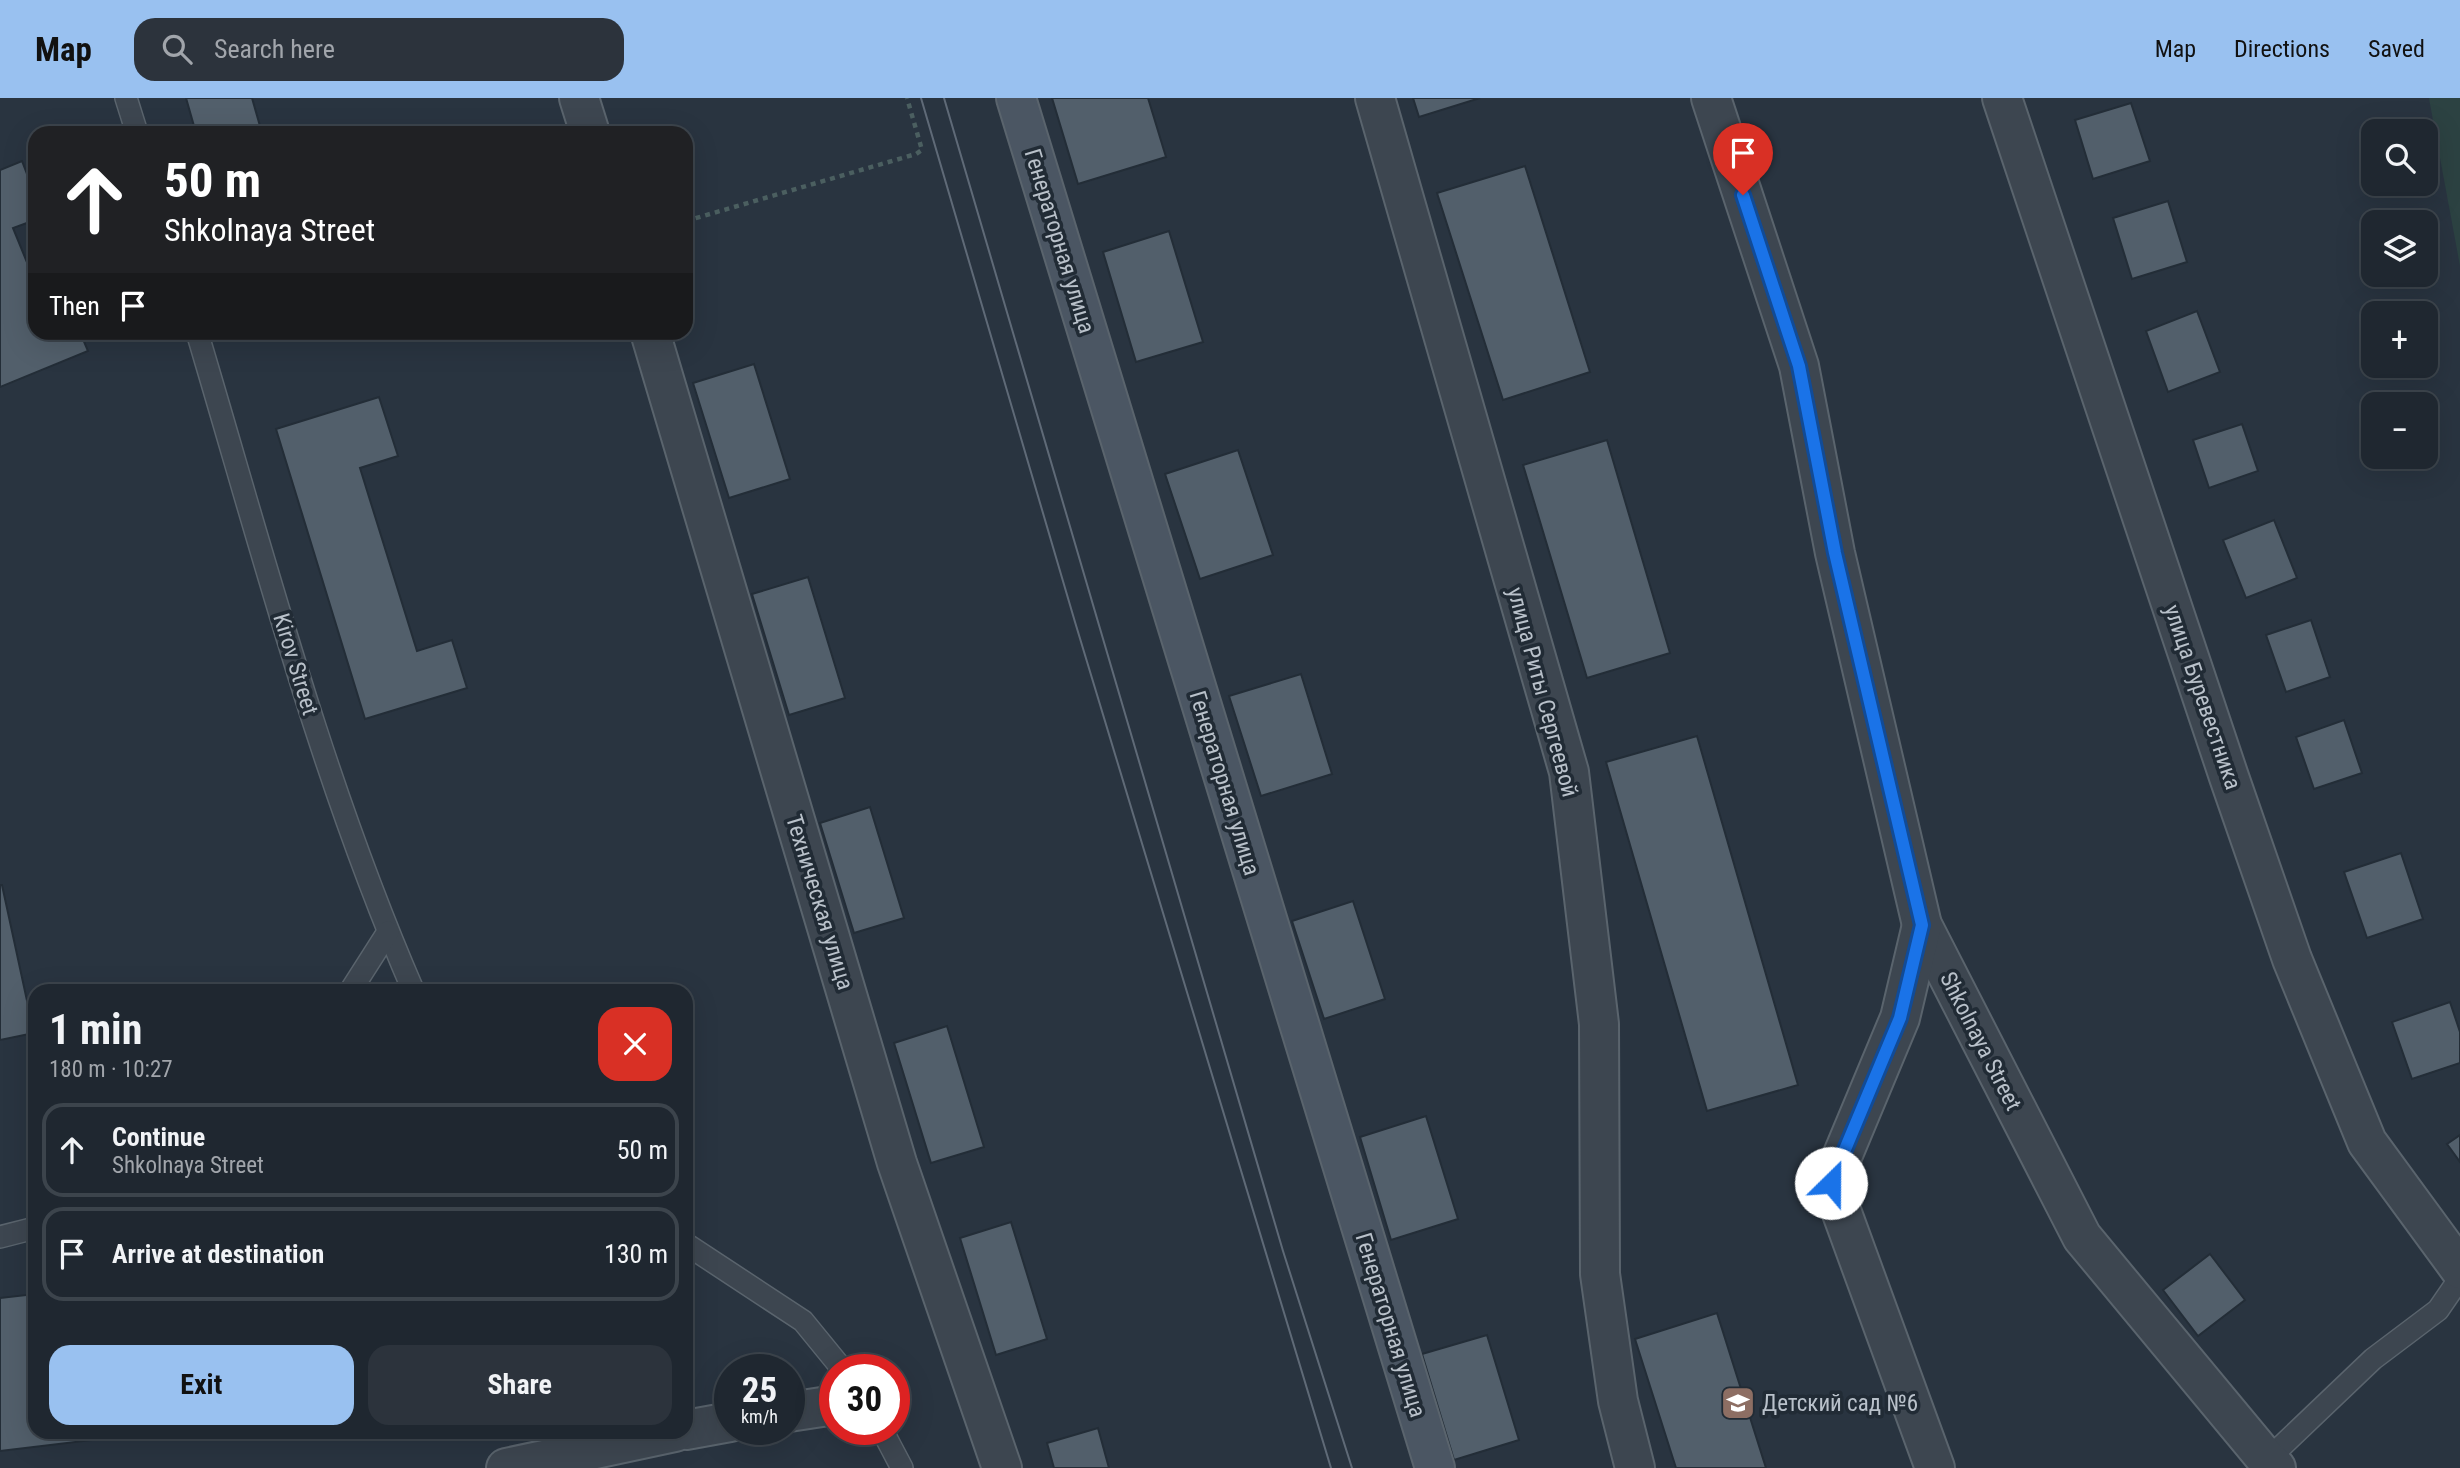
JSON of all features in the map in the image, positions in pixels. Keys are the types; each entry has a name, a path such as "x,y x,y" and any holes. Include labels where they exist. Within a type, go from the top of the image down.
{"main road":[{"name":"Генераторная улица","path":"1016,98 1435,1468"}],"street":[{"path":"579,98 588,126"},
{"name":"улица Риты Сергеевой","path":"1375,98 1569,772 1599,1024 1600,1274 1618,1401 1635,1468"},
{"name":"Shkolnaya Street","path":"1711,98 1799,366 1835,553 1922,925 2082,1237 2265,1466"},
{"name":"улица Буревестника","path":"2002,98 2292,958 2367,1142 2460,1269"},
{"name":"Техническая улица","path":"652,340 897,1163 1002,1468"},
{"path":"1922,925 1900,1018 1831,1183 1935,1468"},
{"path":"693,1429 714,1425"},
{"path":"506,1468 642,1439"}],"lane":[{"path":"126,98 135,126"},
{"name":"Kirov Street","path":"199,340 324,759 388,932 410,984"},
{"path":"355,984 388,932"},
{"path":"0,1237 28,1230"},
{"path":"693,1249 803,1321 830,1354"},
{"path":"2265,1466 2373,1359 2438,1310 2460,1278"},
{"path":"890,1445 902,1468"}],"path":[{"path":"693,219 916,154 922,150 907,98"}],"green space":[{"path":"2429,98 2460,98 2460,266 2438,147 2438,119 2433,119"}],"building":[{"path":"186,98 252,98 260,126 194,126"},
{"path":"1052,98 1148,98 1166,157 1078,184"},
{"path":"1413,98 1480,98 1419,117"},
{"path":"2131,103 2150,161 2093,179 2075,120"},
{"path":"22,161 28,177 28,223 13,228 28,265 28,340 83,340 88,351 0,387 0,170"},
{"path":"1525,166 1590,372 1503,400 1437,193"},
{"path":"2168,201 2187,262 2132,279 2113,218"},
{"path":"1169,231 1203,342 1136,362 1103,252"},
{"path":"2197,311 2220,372 2168,392 2146,331"},
{"path":"754,364 790,479 729,498 693,383"},
{"path":"379,397 398,456 360,468 417,651 452,640 467,688 365,719 276,429"},
{"path":"2242,424 2258,471 2209,488 2193,440"},
{"path":"1607,440 1670,653 1587,678 1523,465"},
{"path":"1238,450 1273,555 1200,579 1165,474"},
{"path":"2274,520 2297,578 2246,598 2223,540"},
{"path":"808,577 845,698 789,715 752,594"},
{"path":"2311,620 2330,677 2286,692 2266,635"},
{"path":"1301,674 1332,774 1261,796 1229,696"},
{"path":"2344,720 2362,773 2314,789 2296,737"},
{"path":"1697,736 1798,1085 1707,1111 1606,762"},
{"path":"870,807 904,918 854,933 820,823"},
{"path":"2401,853 2423,919 2367,938 2344,872"},
{"path":"2,885 28,1005 28,1034 0,1040"},
{"path":"1353,901 1385,999 1324,1019 1292,921"},
{"path":"2450,1002 2460,1032 2460,1063 2412,1079 2392,1022"},
{"path":"947,1026 984,1147 931,1163 894,1043"},
{"path":"1426,1116 1458,1219 1391,1240 1360,1137"},
{"path":"2460,1135 2460,1162 2447,1144"},
{"path":"1011,1222 1047,1339 996,1355 960,1238"},
{"path":"2210,1254 2245,1300 2198,1336 2163,1290"},
{"path":"28,1295 28,1439 101,1439 0,1451 0,1298"},
{"path":"1717,1313 1766,1468 1676,1468 1635,1339"},
{"path":"1487,1335 1519,1440 1454,1460 1422,1354"},
{"path":"1098,1428 1109,1468 1054,1468 1047,1443"}],"tram line":[{"path":"921,98 1075,622 1331,1468"},
{"path":"944,98 1283,1251 1352,1468"}],"place":[{"name":"Детский сад №6","path":"1738,1403"}],"route":[{"path":"1743,195 1799,366 1835,553 1922,925 1900,1018 1831,1183"}]}
